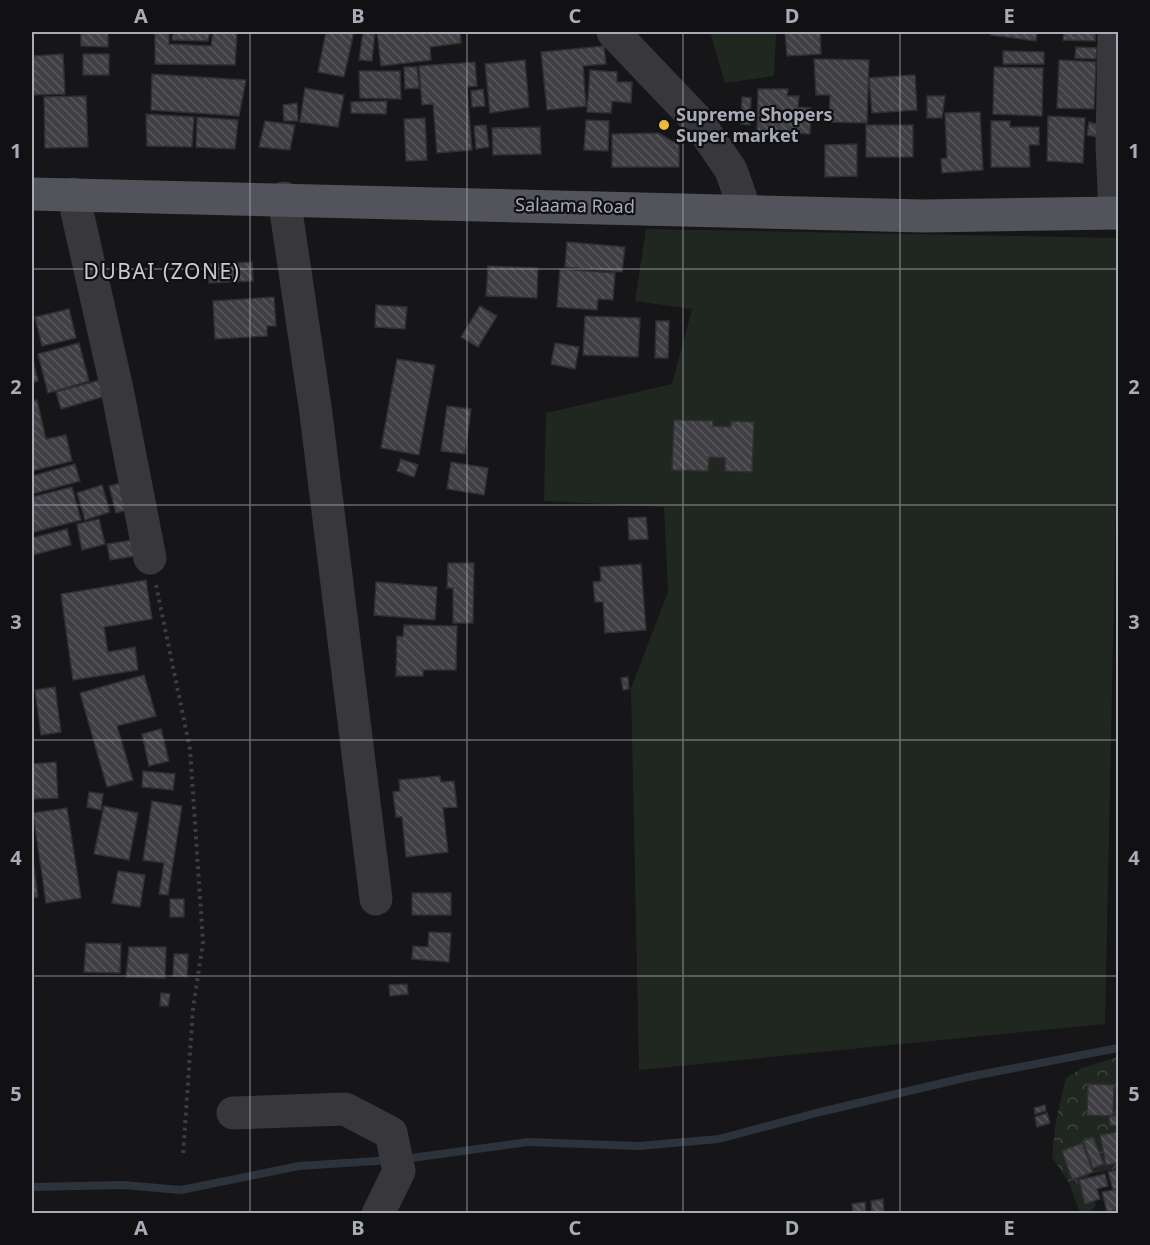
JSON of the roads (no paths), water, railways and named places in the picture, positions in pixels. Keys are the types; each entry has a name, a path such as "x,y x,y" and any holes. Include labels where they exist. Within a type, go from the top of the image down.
{"main road":[{"name":"Salaama Road","path":"32,194 284,198 923,216 1117,213"}],"street":[{"path":"613,32 696,119 731,170 745,210"},
{"path":"1114,32 1112,144 1117,213"},
{"path":"73,194 117,389 150,558"},
{"path":"284,198 315,406 376,899"},
{"path":"233,1113 345,1109 391,1133 399,1171 378,1214"}],"waterway":[{"path":"404,1159 528,1142 639,1146 719,1139 968,1077 1118,1048"},
{"path":"32,1187 123,1185 181,1190 299,1166 391,1160"}],"place":[{"name":"Supreme Shopers Super market","path":"664,125"}],"district":[{"name":"DUBAI (ZONE)","path":"162,272"}]}
